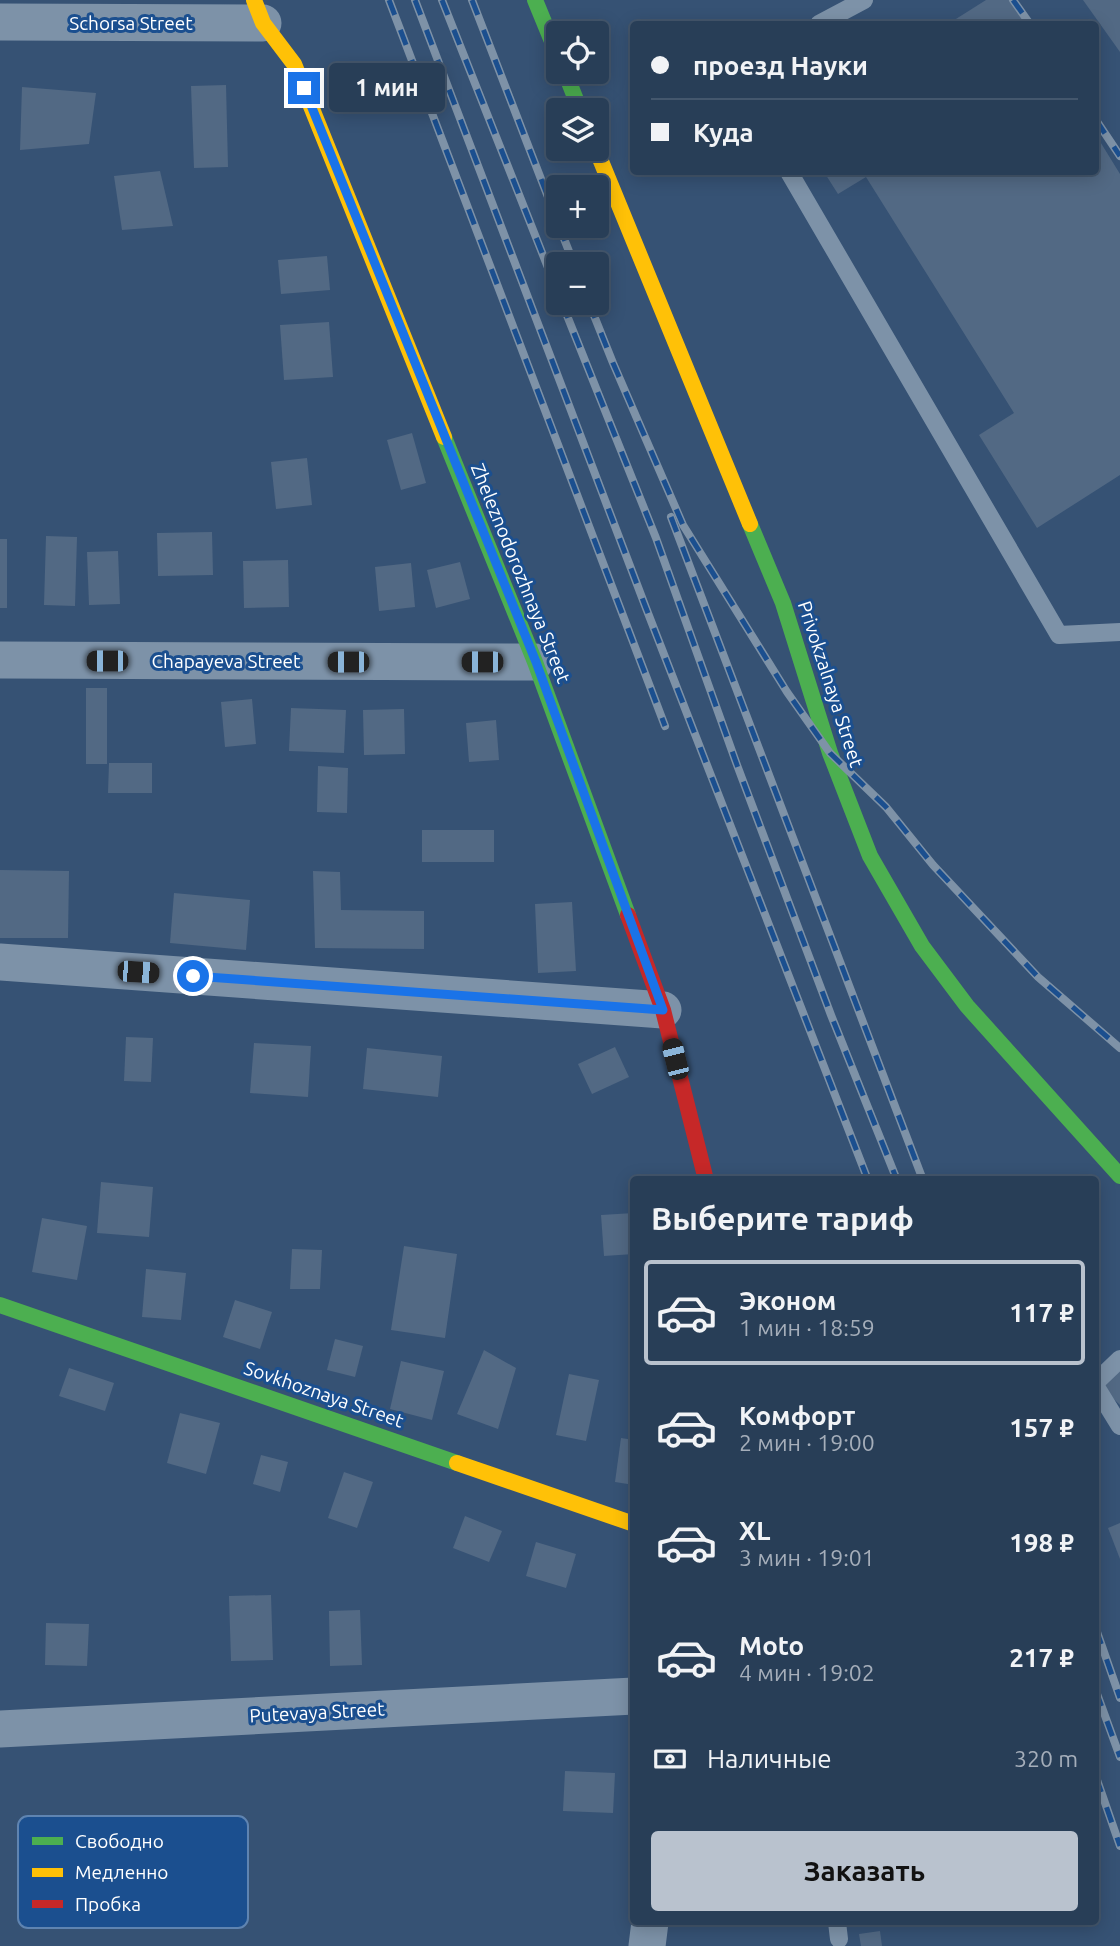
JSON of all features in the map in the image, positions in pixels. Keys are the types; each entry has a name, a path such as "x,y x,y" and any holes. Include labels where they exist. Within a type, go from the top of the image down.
{"street":[{"path":"535,0 546,27"},
{"name":"Schorsa Street","path":"0,22 258,12"},
{"name":"Zheleznodorozhnaya Street","path":"258,12 295,64 536,662 663,1010 705,1176"},
{"name":"Privokzalnaya Street","path":"601,161 783,603 831,753 870,856 922,946 967,1006 1120,1176"},
{"name":"Chapayeva Street","path":"0,660 536,662"},
{"path":"0,962 663,1010"},
{"name":"Sovkhoznaya Street","path":"0,1305 630,1523"},
{"name":"Putevaya Street","path":"0,1729 630,1696"},
{"path":"647,1946 650,1925"}],"lane":[{"path":"824,21 864,0"},
{"path":"791,175 1059,635 1120,632"},
{"path":"1099,1381 1120,1359"},
{"path":"1099,1389 1120,1426"}],"building":[{"path":"986,0 1011,0 1024,21 953,21"},
{"path":"1083,0 1120,0 1120,52 1099,21"},
{"path":"226,85 228,167 194,168 191,86"},
{"path":"22,87 96,93 89,144 20,150"},
{"path":"1099,140 1120,174 1120,475 1037,528 979,435 1014,413 866,177 838,194 826,175 1099,175"},
{"path":"160,171 173,226 122,230 114,176"},
{"path":"327,256 330,290 281,294 278,260"},
{"path":"329,322 333,377 284,380 280,325"},
{"path":"412,433 426,483 401,490 387,440"},
{"path":"307,458 312,505 276,509 271,462"},
{"path":"212,532 213,575 158,576 157,533"},
{"path":"46,536 77,537 75,606 44,605"},
{"path":"0,539 7,539 7,608 0,608"},
{"path":"118,551 120,604 89,605 87,552"},
{"path":"288,560 289,607 244,608 243,561"},
{"path":"460,562 470,599 436,608 427,570"},
{"path":"411,563 415,607 379,611 375,567"},
{"path":"86,688 107,688 107,764 86,764"},
{"path":"252,699 256,744 225,747 221,702"},
{"path":"291,708 346,710 344,753 289,751"},
{"path":"404,709 405,754 364,755 363,710"},
{"path":"496,720 499,760 469,762 466,723"},
{"path":"109,763 152,763 152,793 108,793"},
{"path":"318,766 348,768 347,813 317,812"},
{"path":"422,830 494,830 494,862 422,862"},
{"path":"0,870 69,871 68,938 0,938"},
{"path":"313,871 340,872 341,910 424,911 424,949 315,948"},
{"path":"174,893 250,900 246,950 170,943"},
{"path":"572,902 576,971 538,973 535,904"},
{"path":"126,1037 153,1038 151,1082 124,1081"},
{"path":"254,1043 311,1046 308,1097 250,1093"},
{"path":"615,1047 629,1077 592,1094 578,1064"},
{"path":"367,1048 442,1056 438,1097 363,1089"},
{"path":"101,1182 153,1187 149,1237 97,1233"},
{"path":"630,1213 630,1254 604,1256 601,1215"},
{"path":"42,1218 87,1226 77,1280 32,1272"},
{"path":"404,1246 457,1254 445,1338 391,1330"},
{"path":"292,1249 322,1250 320,1289 290,1289"},
{"path":"146,1269 186,1273 181,1320 142,1317"},
{"path":"235,1300 272,1312 260,1349 223,1337"},
{"path":"335,1339 363,1346 355,1377 327,1370"},
{"path":"484,1350 516,1368 498,1429 457,1414"},
{"path":"401,1361 444,1371 432,1420 390,1409"},
{"path":"1120,1361 1120,1405 1099,1385"},
{"path":"69,1368 114,1383 105,1411 59,1396"},
{"path":"569,1374 599,1380 586,1441 556,1435"},
{"path":"180,1413 220,1423 206,1474 167,1463"},
{"path":"621,1438 630,1439 630,1484 615,1482"},
{"path":"261,1455 288,1462 280,1492 253,1484"},
{"path":"344,1472 373,1482 357,1528 328,1518"},
{"path":"465,1516 502,1531 489,1562 453,1548"},
{"path":"1120,1523 1120,1559 1108,1528"},
{"path":"536,1542 576,1554 566,1588 526,1576"},
{"path":"271,1595 273,1660 231,1661 229,1596"},
{"path":"360,1610 362,1665 330,1666 329,1611"},
{"path":"46,1623 89,1624 87,1666 45,1665"},
{"path":"565,1771 615,1773 613,1813 563,1811"},
{"path":"880,1931 882,1946 861,1946 859,1934"}],"railway":[{"path":"389,0 665,726"},
{"path":"415,0 646,608 866,1176"},
{"path":"442,0 546,263"},
{"path":"472,0 546,192"},
{"path":"1013,0 1028,21"},
{"path":"1099,124 1120,156"},
{"path":"564,238 569,252"},
{"path":"567,315 656,538 737,765 831,1015 895,1176"},
{"path":"594,315 683,525 787,692 830,753 886,807 933,865 1038,977 1120,1048"},
{"path":"671,517 921,1176"},
{"path":"1099,1638 1120,1698"},
{"path":"1099,1699 1120,1757"},
{"path":"1099,1786 1120,1846"}],"traffic: fast":[{"path":"535,0 546,27"},
{"path":"570,84 575,98"},
{"path":"444,437 535,662 628,915"},
{"path":"750,524 783,603 830,753 870,856 922,946 967,1006 1120,1176"},
{"path":"0,1305 457,1463"}],"traffic: slow":[{"path":"254,0 263,23 294,64 444,437"},
{"path":"601,161 750,524"},
{"path":"457,1463 630,1523"}],"traffic: jam":[{"path":"628,915 663,1010 705,1176"}],"route":[{"path":"193,976 663,1010 536,662 304,88"}]}
